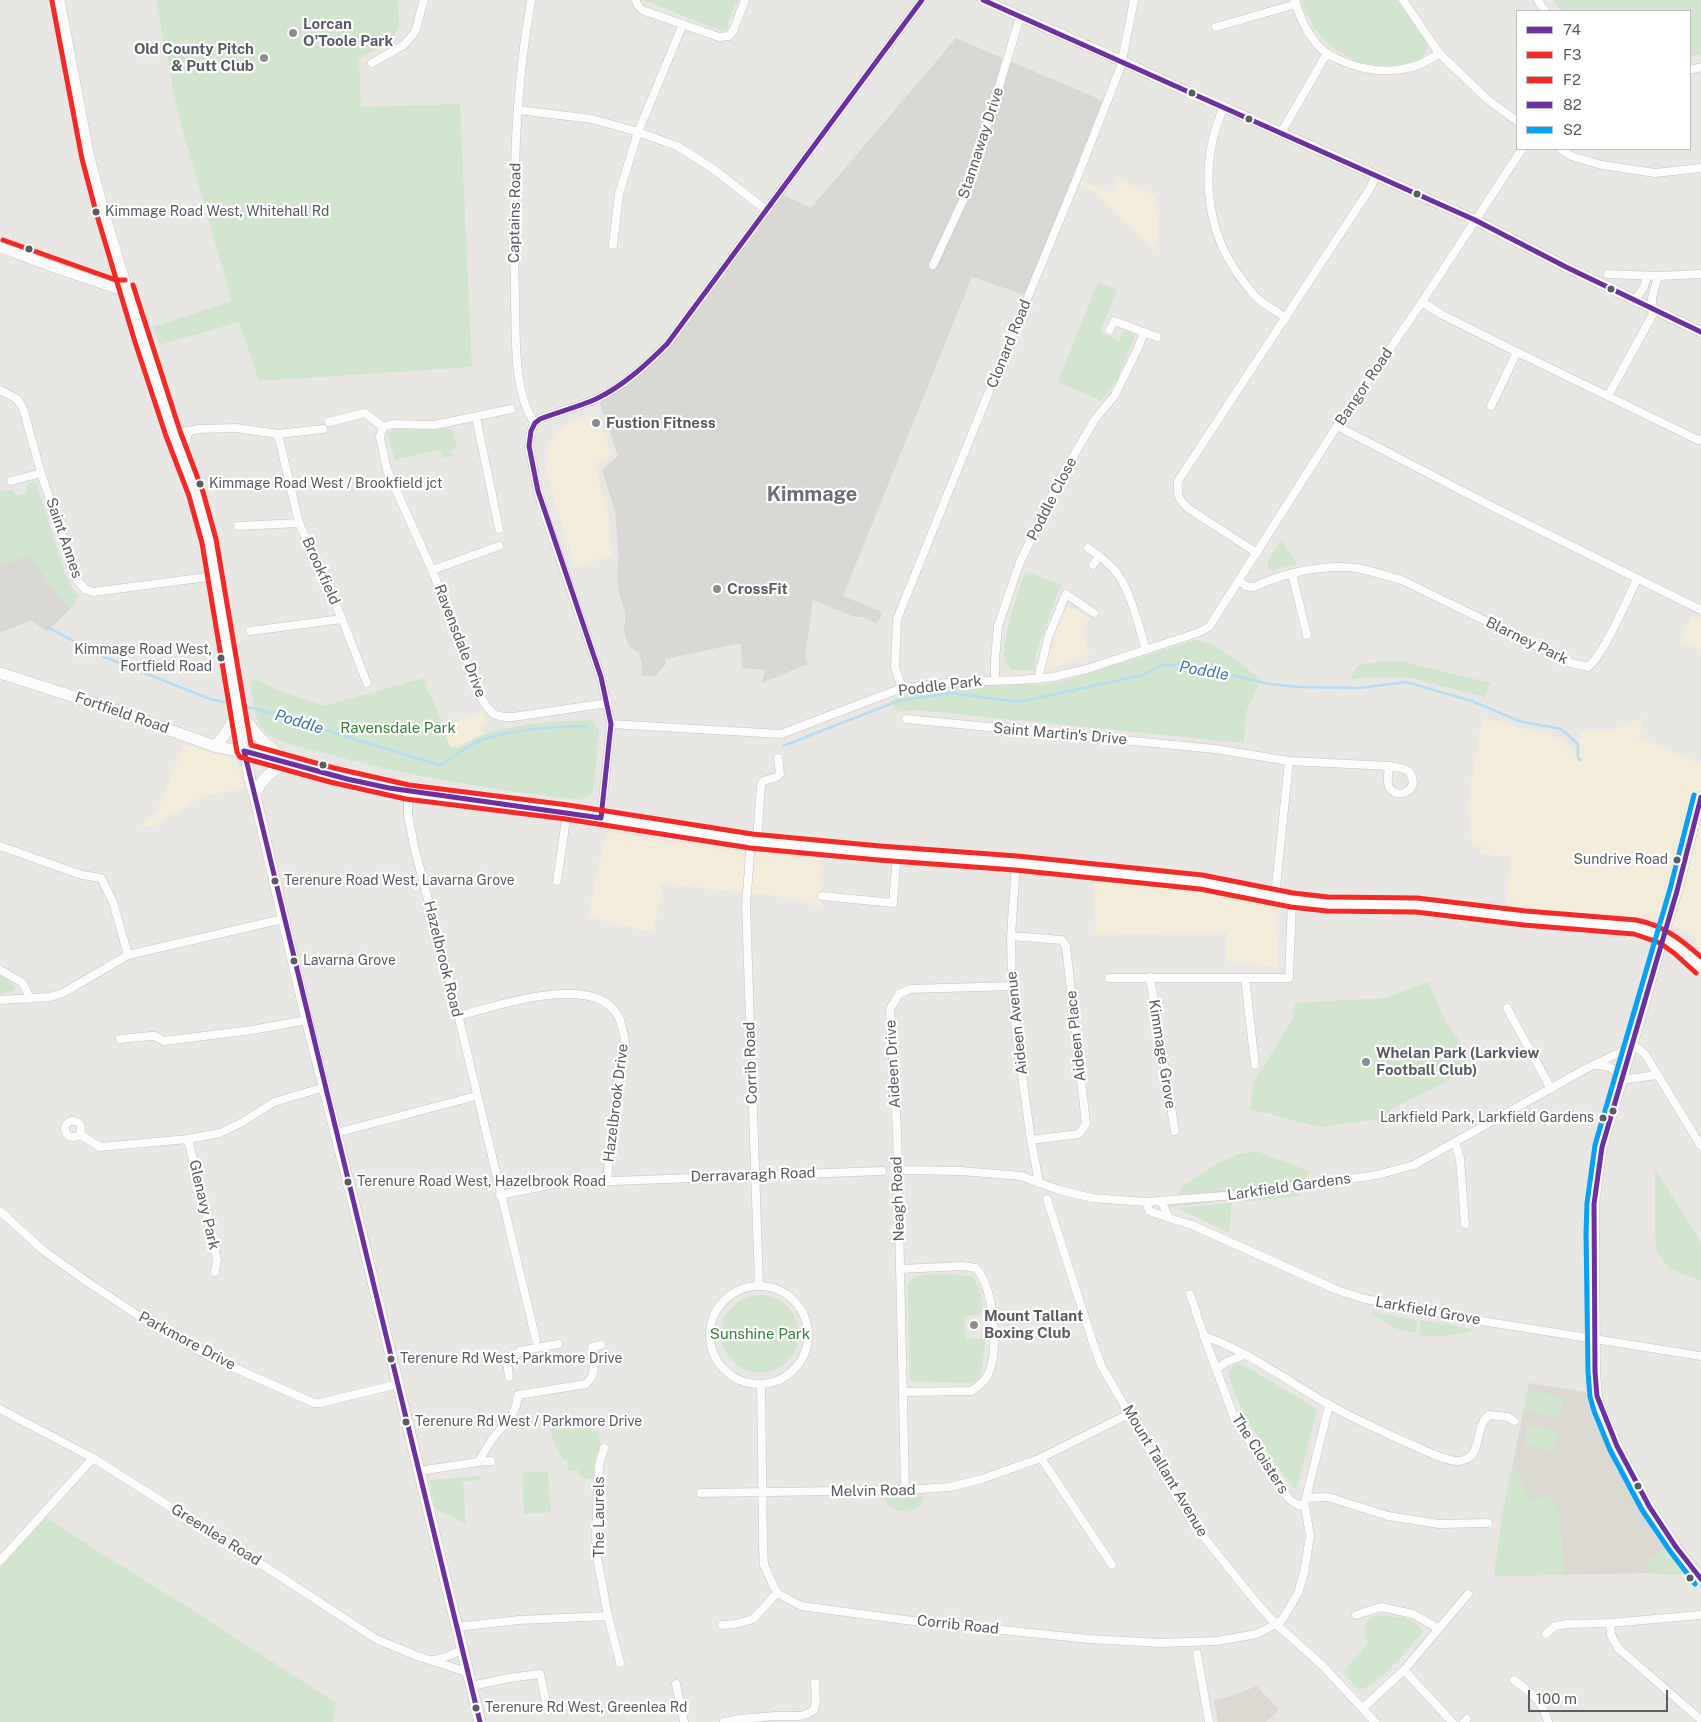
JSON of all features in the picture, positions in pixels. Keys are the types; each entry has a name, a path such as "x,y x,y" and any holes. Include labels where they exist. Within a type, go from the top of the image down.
{"main road":[{"path":"59,0 89,158 103,210 142,340 173,434 196,494 209,541 250,780 307,1020 480,1722"},
{"name":"Fortfield Road","path":"0,673 103,706 214,746 408,792 567,812 754,841 1016,863 1201,882 1292,900 1328,904 1416,905 1525,918 1622,925 1651,929 1663,936 1701,967"},
{"path":"214,746 221,740 238,712"},
{"path":"238,712 260,738 289,763 269,773 258,786 255,796"}],"street":[{"path":"372,63 404,45 415,32 424,0"},
{"name":"Captains Road","path":"531,0 518,110 514,258 517,362 523,400 535,423"},
{"path":"636,0 642,10 719,37 729,36 733,31 745,0"},
{"path":"982,0 1474,220 1701,332"},
{"name":"Clonard Road","path":"902,688 895,668 897,619 1075,183 1122,61 1134,0"},
{"path":"1403,0 1439,53 1488,100 1516,121"},
{"path":"602,818 611,724 608,703 601,677 538,491 529,446 531,431 535,423 548,415 598,398 622,385 643,368 667,344 920,2"},
{"path":"1216,27 1296,2 1308,34 1326,54 1350,65 1376,71 1402,70 1416,67 1431,60 1439,53"},
{"name":"Stannaway Drive","path":"933,265 967,192 1020,18"},
{"path":"614,245 619,194 638,132 683,24"},
{"path":"1281,133 1326,54"},
{"path":"1224,107 1214,133 1207,187 1218,235 1224,252 1246,285 1257,298 1286,318"},
{"path":"518,110 592,119 638,132 677,146 712,168 766,210"},
{"name":"Bangor Road","path":"1209,627 1337,426 1422,302 1521,150"},
{"path":"1562,150 1571,156 1602,165 1655,173 1701,168"},
{"path":"1257,553 1182,503 1178,494 1178,481 1286,318 1369,190 1376,176"},
{"path":"0,247 115,288 126,286"},
{"path":"1608,274 1647,276 1701,274"},
{"path":"1635,300 1644,287 1647,276"},
{"path":"1608,396 1653,314 1654,289 1658,276"},
{"path":"1422,302 1441,314 1517,352 1701,440"},
{"path":"1110,330 1114,321 1156,337"},
{"name":"Poddle Close","path":"995,680 998,626 1020,562 1061,477 1095,419 1115,395 1144,332"},
{"path":"1491,406 1517,352"},
{"name":"Saint Annes","path":"0,390 17,399 21,404 77,580 85,589 100,592 215,576"},
{"path":"330,422 365,413 383,427 392,424 435,425 511,409"},
{"path":"476,417 498,529"},
{"path":"1337,426 1442,481 1701,610"},
{"name":"Ravensdale Drive","path":"383,427 380,438 387,470 432,570 481,698 492,714 502,718 608,703"},
{"path":"173,434 199,429 236,428 278,434 323,429"},
{"path":"182,457 189,431"},
{"name":"Brookfield","path":"278,434 300,523 342,618 367,682"},
{"path":"11,481 42,472"},
{"name":"Brookfield","path":"238,526 300,523"},
{"path":"432,570 499,546"},
{"path":"1088,548 1108,563 1118,574 1126,589 1146,650"},
{"path":"1093,565 1099,556"},
{"name":"Blarney Park","path":"1292,574 1302,571 1354,568 1404,581 1571,663 1588,667 1594,662 1608,637 1636,579"},
{"path":"1239,581 1246,586 1254,587 1292,574 1307,635"},
{"path":"1038,679 1049,634 1066,594 1094,612"},
{"name":"Brookfield","path":"250,631 342,618"},
{"name":"Poddle Park","path":"611,724 771,735 781,734 902,688 995,680 1053,678 1088,669 1197,633 1209,627"},
{"name":"Saint Martin's Drive","path":"906,720 1215,749 1289,760 1389,766"},
{"name":"Corrib Road","path":"759,1285 746,905 761,785 766,779 777,778 780,774 778,758"},
{"path":"1275,896 1289,760"},
{"name":"Hazelbrook Road","path":"408,792 408,815 415,850 458,1016 536,1340"},
{"path":"1701,797 1677,891 1602,1147 1596,1185 1594,1234 1595,1372 1597,1396 1601,1409 1635,1481 1662,1527 1701,1578"},
{"path":"557,881 567,812"},
{"path":"0,846 82,875 101,878 112,902 128,955"},
{"path":"822,896 893,903 897,854"},
{"name":"Aideen Avenue","path":"1016,863 1011,936 1012,986 1016,1033 1039,1183"},
{"name":"Kimmage Grove","path":"1109,978 1289,978 1292,900"},
{"path":"0,1000 50,997 63,993 128,955 283,919"},
{"name":"Aideen Place","path":"1011,936 1062,940 1066,946 1086,1124 1079,1134 1031,1140"},
{"path":"0,970 23,983 30,999"},
{"name":"Kimmage Grove","path":"1150,977 1175,1131"},
{"path":"1245,978 1255,1065"},
{"name":"Aideen Drive","path":"897,1130 890,1009 899,994 910,988 1012,986"},
{"name":"Hazelbrook Drive","path":"458,1016 538,996 568,994 589,996 606,1002 616,1011 621,1020 625,1045 618,1079 607,1181"},
{"path":"1507,1008 1551,1089"},
{"path":"120,1039 155,1036 164,1041 252,1030 307,1020"},
{"path":"1631,1047 1639,1049 1645,1054 1701,1146"},
{"name":"Larkfield Gardens","path":"1039,1183 1092,1198 1146,1202 1236,1195 1377,1175 1414,1165 1594,1065 1631,1047"},
{"path":"1594,1065 1608,1066 1616,1070 1621,1080"},
{"path":"1621,1080 1657,1076"},
{"name":"Glenavy Park","path":"79,1134 100,1147 188,1139 220,1133 241,1123 274,1102 325,1087"},
{"path":"336,1133 476,1096"},
{"name":"Neagh Road","path":"897,1130 905,1490"},
{"name":"Glenavy Park","path":"188,1139 217,1260 215,1272"},
{"path":"1455,1142 1460,1159 1465,1224"},
{"path":"897,1170 1002,1174 1021,1176 1039,1183"},
{"name":"Derravaragh Road","path":"624,1180 882,1171"},
{"name":"Hazelbrook Drive","path":"500,1194 559,1183 624,1180"},
{"name":"Mount Tallant Avenue","path":"1047,1199 1101,1365 1195,1526 1276,1624 1322,1665 1374,1722"},
{"path":"1161,1201 1169,1218"},
{"name":"Larkfield Grove","path":"1146,1202 1149,1211 1192,1225 1337,1290 1365,1299 1473,1319 1701,1356"},
{"name":"Parkmore Drive","path":"0,1211 44,1251 86,1282 148,1322 212,1358 320,1403 398,1384"},
{"path":"900,1269 963,1266 976,1268 984,1279 990,1299 994,1331 992,1357 988,1374 978,1387 971,1390 904,1392"},
{"path":"759,1285 776,1288 791,1296 802,1309 808,1325 809,1343 803,1359 792,1372 777,1381 760,1384 748,1383 727,1373 713,1353 710,1341 712,1318 718,1307 736,1291 747,1286 759,1285"},
{"name":"The Cloisters","path":"1190,1294 1216,1370 1239,1427 1289,1499 1298,1505 1304,1506"},
{"path":"1204,1336 1245,1355 1329,1405 1427,1451 1456,1461 1467,1459 1474,1453 1482,1426 1487,1417 1495,1415 1508,1417 1514,1421"},
{"path":"509,1377 507,1362 520,1351 558,1344"},
{"path":"478,1462 493,1438 512,1415 518,1395 586,1384 591,1380 593,1373 592,1347 601,1345"},
{"path":"1216,1370 1226,1362 1245,1355"},
{"path":"722,1625 736,1624 753,1619 777,1592 764,1565 762,1547 763,1492 760,1384"},
{"name":"The Cloisters","path":"1276,1624 1282,1620 1298,1593 1304,1573 1310,1536 1304,1506 1329,1405"},
{"name":"Greenlea Road","path":"0,1409 93,1458 376,1639 417,1656 468,1672"},
{"name":"Melvin Road","path":"701,1493 905,1490 950,1487 982,1479 1041,1458 1129,1414"},
{"name":"The Laurels","path":"604,1448 599,1466 597,1557 608,1616 620,1662"},
{"path":"0,1561 93,1458"},
{"path":"1041,1458 1112,1565"},
{"path":"419,1471 491,1461"},
{"name":"The Cloisters","path":"1306,1498 1328,1497 1388,1516 1439,1524 1488,1523"},
{"name":"Corrib Road","path":"777,1592 800,1606 905,1620 1089,1639 1161,1644 1217,1641 1257,1634 1276,1624"},
{"path":"1363,1708 1404,1670 1468,1594"},
{"path":"1356,1615 1381,1607 1413,1614 1438,1628"},
{"path":"1546,1634 1555,1626 1568,1624 1610,1623 1701,1615"},
{"path":"456,1627 519,1620 608,1616"},
{"path":"1610,1623 1611,1636 1618,1648 1701,1720"},
{"path":"432,1660 443,1658 462,1650"},
{"path":"1197,1654 1209,1722"},
{"path":"1404,1670 1452,1722"},
{"path":"471,1686 540,1674 548,1711"},
{"path":"1514,1680 1537,1698 1543,1707 1548,1722"},
{"path":"724,1722 740,1719 788,1719 807,1714 814,1710 816,1700 815,1683"},
{"path":"676,1684 684,1722"}],"shaded area":[{"path":"956,38 1106,102 1028,296 972,277 843,596 882,612 879,620 876,624 863,617 852,616 813,600 805,656 808,664 762,683 765,670 742,668 741,643 665,659 666,664 655,676 641,676 642,664 639,653 629,646 623,628 625,625 625,613 618,588 617,569 619,559 615,511 602,470 618,456 598,398 622,385 667,344 779,193 811,208"},
{"path":"1119,179 1155,196 1158,229 1155,250 1096,193 1075,183 1077,180 1113,193"},
{"path":"592,414 598,416 612,455 599,461 595,468 609,515 612,554 575,566 546,472 548,449 556,434 567,424"},
{"path":"30,554 49,583 71,608 47,632 31,620 0,633 0,565"},
{"path":"1066,606 1089,617 1082,632 1089,655 1045,670 1059,621"},
{"path":"1701,616 1701,649 1681,641 1692,617 1699,620"},
{"path":"483,712 486,722 481,724 484,734 458,748 450,747 442,727"},
{"path":"1484,718 1561,739 1579,757 1579,735 1583,732 1609,732 1643,718 1639,738 1701,764 1701,950 1686,930 1642,917 1506,907 1510,857 1480,854 1482,847 1472,843 1468,803 1480,731"},
{"path":"184,744 237,760 244,788 202,796 152,827 141,825 157,812"},
{"path":"606,832 713,848 822,859 819,883 822,885 821,907 796,898 660,883 659,889 663,889 653,932 588,917"},
{"path":"1093,880 1201,892 1276,905 1278,968 1227,960 1227,932 1096,935"},
{"path":"1529,1383 1586,1392 1593,1417 1615,1466 1652,1531 1683,1574 1494,1576 1502,1517"},
{"path":"1257,1686 1279,1710 1266,1722 1218,1722 1214,1700"}],"green space":[{"path":"156,0 398,0 399,26 391,41 359,59 361,107 460,104 472,367 259,381 239,322 159,345 153,327 232,301 178,114"},
{"path":"646,0 738,0 738,3 734,6 728,23 728,29 724,32"},
{"path":"1302,0 1397,0 1428,44 1424,56 1414,63 1397,66 1362,65 1332,47 1314,28 1304,9"},
{"path":"1553,0 1701,0 1701,54 1691,57 1691,10 1561,10"},
{"path":"1098,282 1117,290 1100,332 1119,341 1123,332 1132,332 1134,339 1117,380 1101,401 1058,382"},
{"path":"396,428 452,429 457,448 451,450 453,456 443,458 439,449 395,460 388,433"},
{"path":"36,483 66,576 72,588 79,596 71,608 54,590 30,554 0,565 0,492 13,490 17,496 27,493 26,488 28,484"},
{"path":"1281,541 1298,564 1272,570 1268,567 1268,561"},
{"path":"1025,571 1061,585 1035,656 1035,670 1011,670 1005,661 1005,641"},
{"path":"1196,640 1222,650 1261,680 1246,712 1244,743 916,710 898,712 891,701 924,686 954,683 1043,685 1070,679"},
{"path":"1379,661 1399,661 1491,683 1485,697 1407,677 1366,677 1350,680 1357,666"},
{"name":"Ravensdale Park","path":"424,678 428,693 431,695 450,747 458,748 471,740 487,734 522,725 592,720 599,731 593,792 581,800 482,787 352,761 290,744 269,735 260,725 254,706 250,679 258,680 279,691 324,706"},
{"path":"0,974 15,988 13,991 0,995"},
{"name":"Whelan Park (Larkview Football Club)","path":"1428,982 1447,1024 1458,1039 1464,1054 1466,1069 1440,1085 1391,1109 1389,1118 1320,1127 1250,1109 1254,1081 1293,1019 1295,1003 1385,998"},
{"path":"1259,1152 1309,1172 1299,1197 1236,1202 1231,1199 1168,1208 1184,1185 1222,1161 1241,1153"},
{"path":"1655,1169 1701,1242 1701,1281 1670,1269 1657,1253 1655,1234"},
{"path":"1232,1203 1229,1233 1177,1208"},
{"path":"942,1274 972,1276 979,1289 983,1307 980,1315 964,1316 966,1339 985,1339 980,1380 969,1383 910,1381 908,1285 914,1278"},
{"name":"Sunshine Park","path":"760,1295 775,1298 788,1306 796,1319 799,1334 796,1349 788,1362 775,1370 760,1373 745,1370 732,1362 724,1349 721,1334 724,1319 732,1306 745,1298"},
{"path":"1372,1312 1417,1320 1415,1333 1397,1329 1371,1314"},
{"path":"1421,1320 1473,1330 1446,1336 1419,1335"},
{"path":"1236,1364 1242,1364 1317,1409 1297,1487 1294,1488 1260,1441 1239,1403 1229,1376 1230,1368"},
{"path":"1528,1390 1564,1397 1559,1418 1524,1410"},
{"path":"566,1425 570,1427 589,1427 593,1431 598,1431 601,1444 596,1457 595,1478 585,1478 579,1475 578,1470 569,1471 567,1460 563,1460 553,1441 550,1429 555,1426"},
{"path":"1528,1425 1558,1431 1555,1451 1524,1445"},
{"path":"1513,1462 1530,1501 1549,1494 1559,1513 1565,1575 1494,1576 1502,1517"},
{"path":"548,1471 551,1512 524,1514 522,1473"},
{"path":"480,1476 480,1480 463,1482 466,1524 436,1509 429,1480"},
{"path":"924,1496 922,1503 917,1508 905,1512 893,1508 885,1498"},
{"path":"46,1517 336,1703 333,1722 0,1722 0,1568"},
{"path":"1665,1549 1683,1574 1652,1573 1645,1561"},
{"path":"1374,1615 1407,1619 1419,1625 1423,1630 1412,1645 1383,1675 1365,1688 1358,1689 1343,1672 1368,1644 1365,1634 1366,1622"}],"waterway":[{"name":"Poddle","path":"47,627 102,656 210,699 234,704"},
{"name":"Poddle","path":"783,746 898,701 950,693 1019,702 1143,675 1163,665 1196,667 1269,684 1300,687 1360,688 1406,682 1472,701 1519,721 1561,729 1578,744 1578,758 1581,760"},
{"name":"Poddle","path":"242,706 439,765 474,743 491,737 532,729 586,726"}],"transit line":[{"name":"74","path":"601,818 611,724 601,677 538,491 529,446 531,431 535,423 540,419 589,402 616,388 667,344 922,0"},
{"name":"82","path":"983,0 1475,220 1566,267 1701,332"},
{"name":"F3","path":"52,1 82,159 96,212 135,342 166,436 189,496 202,543 237,752 240,757 330,782 406,799 566,819 750,848 1015,870 1200,889 1291,907 1327,911 1416,912 1524,925 1634,934 1660,943 1696,973"},
{"name":"F2","path":"3,240 116,280 125,280"},
{"name":"F2","path":"133,285 180,431 203,492 216,539 251,745 334,768 409,785 568,805 752,834 1017,856 1202,875 1293,893 1328,897 1417,898 1526,911 1636,920 1663,929 1686,944 1701,957"},
{"name":"74","path":"480,1722 244,751 347,779 389,788 601,818"},
{"name":"S2","path":"1694,795 1670,889 1595,1145 1587,1203 1586,1233 1588,1372 1590,1397 1594,1411 1610,1450 1642,1510 1695,1584"},
{"name":"82","path":"1701,797 1677,891 1602,1147 1594,1204 1595,1372 1597,1396 1617,1446 1649,1506 1676,1547 1701,1579"}],"place":[{"name":"Lorcan O'Toole Park","path":"293,33"},
{"name":"Old County Pitch & Putt Club","path":"264,58"},
{"name":"Kimmage Road West, Whitehall Rd","path":"96,212"},
{"name":"Fustion Fitness","path":"596,423"},
{"name":"Kimmage Road West / Brookfield jct","path":"200,484"},
{"name":"CrossFit","path":"717,589"},
{"name":"Kimmage Road West, Fortfield Road","path":"221,658"},
{"name":"Sundrive Road","path":"1677,860"},
{"name":"Terenure Road West, Lavarna Grove","path":"275,881"},
{"name":"Lavarna Grove","path":"294,961"},
{"name":"Whelan Park (Larkview Football Club)","path":"1366,1062"},
{"name":"Larkfield Park, Larkfield Gardens","path":"1603,1118"},
{"name":"Terenure Road West, Hazelbrook Road","path":"348,1182"},
{"name":"Mount Tallant Boxing Club","path":"974,1325"},
{"name":"Terenure Rd West, Parkmore Drive","path":"391,1359"},
{"name":"Terenure Rd West / Parkmore Drive","path":"406,1422"},
{"name":"Terenure Rd West, Greenlea Rd","path":"476,1708"}],"district":[{"name":"Kimmage","path":"812,495"}]}
